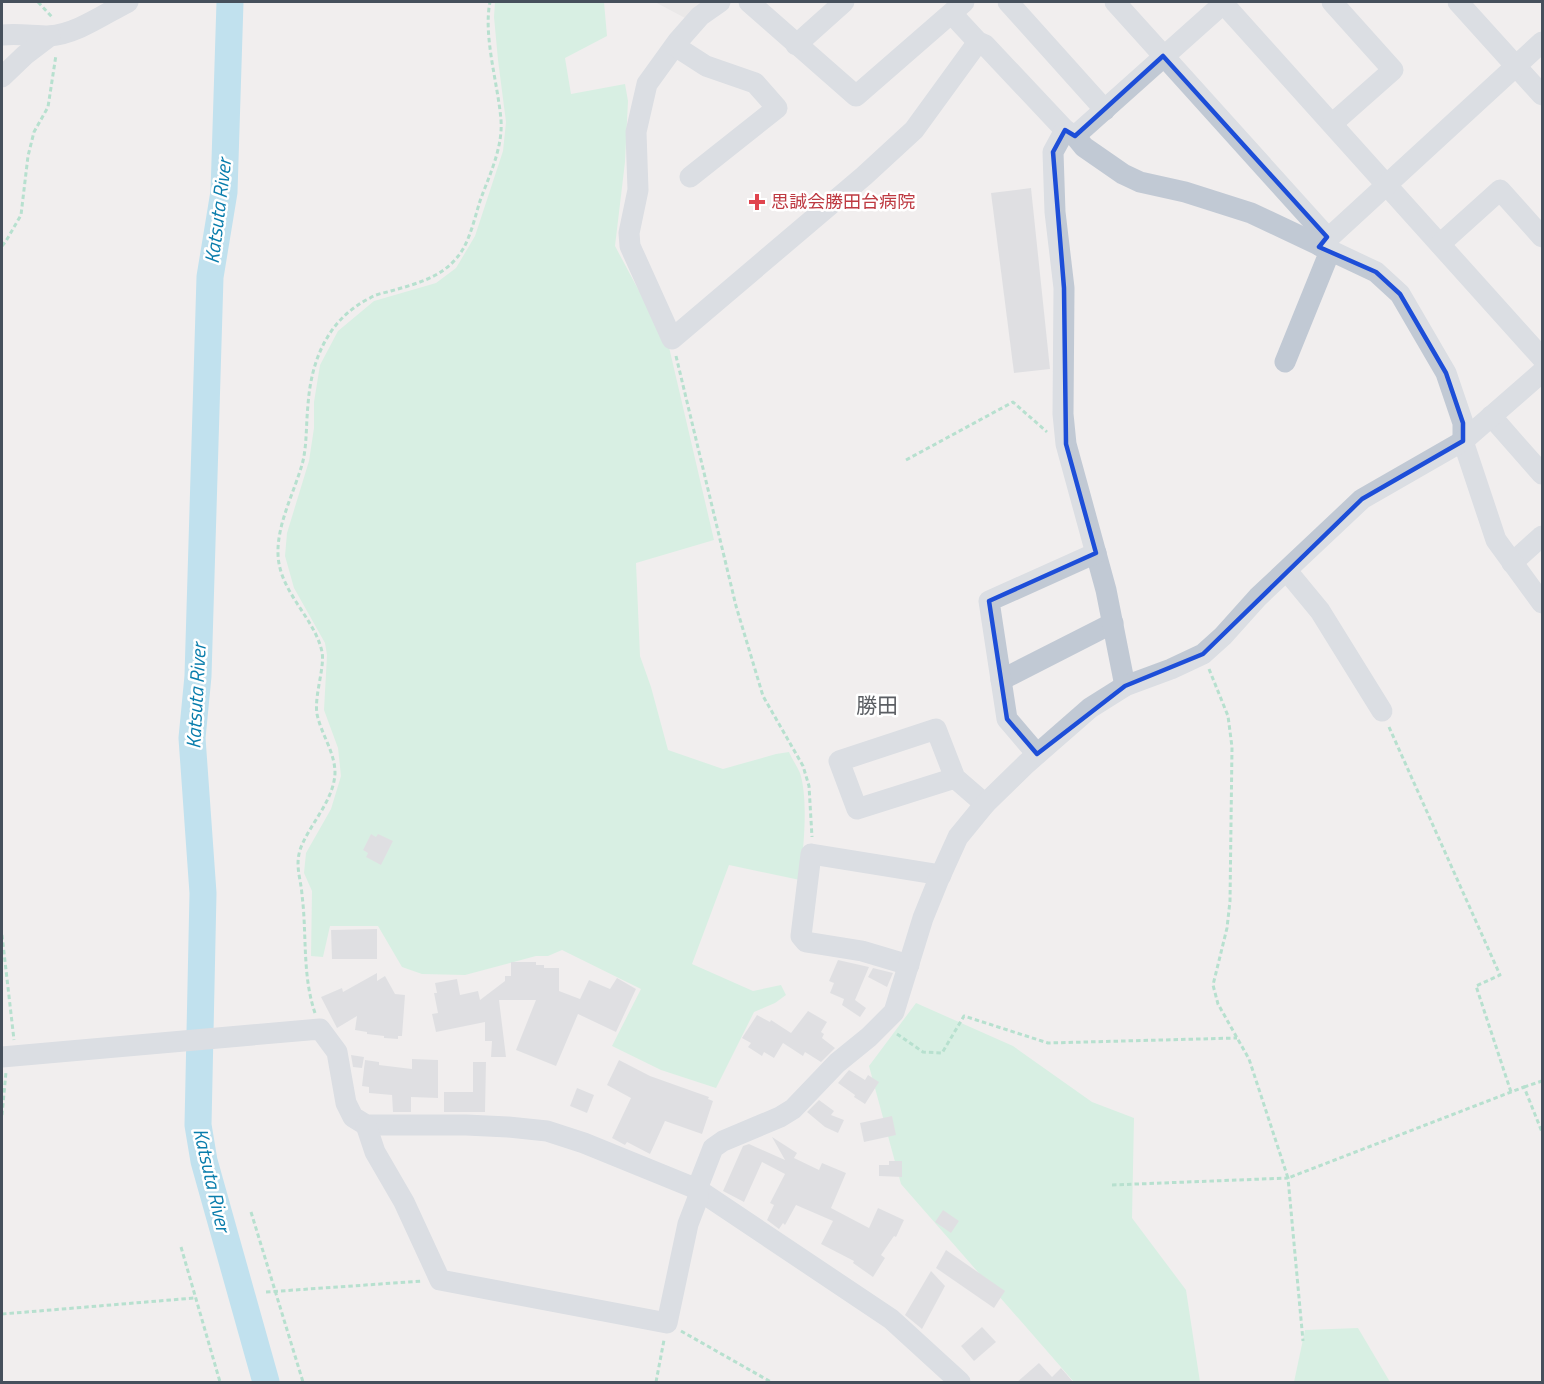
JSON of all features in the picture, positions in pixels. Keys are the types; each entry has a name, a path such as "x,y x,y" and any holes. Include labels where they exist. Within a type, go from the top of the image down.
{"street":[{"path":"2,35 17,33 55,35 72,31 128,2"},
{"path":"720,2 700,16 647,84 636,132 638,190 629,233 630,246 672,339 914,130 978,42"},
{"path":"749,2 856,96 958,8 978,42 986,45 1084,147 1123,174 1140,182 1185,192 1251,213 1326,245 1376,272 1400,294 1446,373 1463,423 1463,441 1496,540 1542,603"},
{"path":"796,45 844,2"},
{"path":"1008,2 1105,110"},
{"path":"1114,2 1326,245"},
{"path":"1125,686 1096,553 1068,452 1063,414 1064,288 1055,212 1053,152 1070,133 1105,110 1224,2 1542,358"},
{"path":"1332,2 1393,70 1333,123"},
{"path":"1458,2 1542,95"},
{"path":"2,77 25,55 55,35"},
{"path":"1285,362 1326,245 1386,184 1542,42"},
{"path":"675,46 706,66 755,82 777,108 690,177"},
{"path":"1440,244 1500,190 1542,237"},
{"path":"366,1125 375,1152 404,1202 440,1280 667,1323 688,1224 698,1198 697,1189 713,1148 723,1141 780,1117 793,1109 837,1063 894,1012 923,918 941,875 958,837 985,804 1037,754 1090,708 1125,686 1203,654 1223,636 1258,597 1362,500 1463,441 1542,372"},
{"path":"1491,416 1542,474"},
{"path":"1512,563 1542,536"},
{"path":"1037,754 1006,718 989,601 1096,553"},
{"path":"1287,571 1320,611 1382,711"},
{"path":"1001,680 1113,623"},
{"path":"955,778 857,809 839,761 936,729 955,778 985,804"},
{"path":"909,965 862,951 806,942 801,936 811,854 941,875"},
{"path":"9,1056 320,1029 337,1052 346,1103 353,1117 366,1125 508,1126 547,1131 584,1143 697,1189 891,1319 960,1383"}],"path":[{"path":"320,1029 312,1006 307,973 302,893 297,868 300,850 325,807 335,774 330,747 316,712 322,654 304,616 287,589 278,556 281,532 303,459 313,367 331,329 348,312 371,297 438,276 462,250 470,232 498,149 501,123 490,36 488,13 490,2"},
{"path":"2,246 21,215 28,156 34,132 48,107 55,35"},
{"path":"672,339 735,606 763,696 803,766 809,786 812,819 811,854"},
{"path":"906,460 1013,402 1068,452"},
{"path":"1203,654 1228,716 1232,747 1230,901 1227,928 1213,986 1218,1004 1249,1059 1288,1178 1303,1341"},
{"path":"1382,711 1500,975 1476,986 1511,1092"},
{"path":"2,935 9,1056 2,1115"},
{"path":"883,1024 923,1052 942,1053 964,1016 1048,1043 1237,1038"},
{"path":"1112,1185 1288,1178 1542,1081"},
{"path":"1524,1087 1542,1132"},
{"path":"251,1212 303,1383"},
{"path":"182,1247 194,1298 220,1383"},
{"path":"266,1292 440,1280"},
{"path":"2,1314 194,1298"},
{"path":"656,1383 667,1323 771,1383"}],"highlighted area":[{"path":"1163,56 1327,237 1319,247 1376,272 1400,294 1446,373 1463,423 1463,441 1362,499 1203,654 1125,686 1037,754 1007,719 989,601 1096,553 1066,444 1064,288 1053,152 1065,130 1075,136"}],"shaded area":[{"path":"655,2 706,2 687,19"}],"green space":[{"path":"495,2 604,2 607,36 565,58 571,94 625,84 628,101 625,162 615,246 669,347 714,540 636,563 640,656 668,750 723,769 789,752 803,784 804,826 800,880 729,865 692,964 753,991 781,985 786,995 775,1003 754,1012 716,1088 661,1070 612,1046 641,989 562,950 548,956 536,956 465,975 422,974 402,967 378,926 330,926 323,957 311,956 312,891 304,873 306,853 331,809 341,776 338,748 324,710 327,655 325,643 294,588 285,556 287,533 309,461 320,365 338,331 374,301 436,283 456,268 475,236 503,151 506,122 494,17"},
{"path":"916,1003 1013,1046 1092,1102 1134,1118 1132,1218 1186,1290 1200,1382 1074,1382 901,1184 869,1066"},
{"path":"1358,1328 1390,1382 1294,1382 1305,1330"}],"building":[{"path":"1031,188 1050,369 1014,373 991,193"},
{"path":"371,834 376,837 378,834 393,841 381,865 366,857 368,853 363,850"},
{"path":"377,929 377,959 332,959 331,930"},
{"path":"838,960 869,967 855,1000 866,1008 860,1017 842,1005 844,999 830,993 834,983 829,981"},
{"path":"511,962 536,962 536,965 544,965 544,968 559,968 559,991 580,999 589,980 610,989 617,978 636,989 616,1032 578,1014 556,1066 516,1050 536,1000 499,1000 506,1057 491,1057 492,1041 485,1041 485,1022 436,1032 432,1014 438,1013 434,993 437,993 435,983 457,979 460,995 478,991 480,1000 505,981 505,976 511,976"},
{"path":"873,968 893,973 887,987 868,977"},
{"path":"377,973 377,981 385,976 395,994 405,995 402,1036 398,1036 398,1039 384,1038 384,1036 355,1030 357,1016 337,1028 321,997 342,988 343,992"},
{"path":"808,1011 827,1022 821,1032 824,1034 822,1038 835,1048 821,1062 805,1052 803,1056 783,1043 774,1058 764,1052 762,1056 748,1047 751,1043 742,1038 757,1015 770,1022 771,1020 791,1033"},
{"path":"351,1055 364,1057 362,1068 353,1067"},
{"path":"412,1059 438,1060 438,1098 411,1097 411,1112 393,1112 392,1095 369,1093 369,1087 362,1086 365,1060 379,1062 379,1065 412,1069"},
{"path":"619,1060 650,1076 709,1097 708,1099 713,1101 702,1134 665,1121 650,1154 627,1142 625,1145 612,1138 631,1098 607,1085"},
{"path":"473,1062 486,1062 485,1112 444,1112 444,1092 473,1092"},
{"path":"849,1070 865,1080 868,1075 879,1082 865,1104 838,1083"},
{"path":"577,1088 594,1095 587,1113 570,1106"},
{"path":"819,1100 834,1111 831,1115 844,1120 838,1133 825,1127 807,1112"},
{"path":"892,1116 896,1135 864,1142 860,1123"},
{"path":"772,1137 797,1153 794,1158 819,1170 822,1163 846,1173 831,1208 869,1228 878,1208 904,1220 896,1237 894,1236 881,1255 885,1258 873,1277 853,1263 854,1261 821,1244 833,1221 796,1205 785,1225 783,1223 779,1229 767,1220 774,1205 770,1203 785,1174 762,1162 744,1202 723,1191 743,1146 749,1144 785,1160"},
{"path":"889,1161 902,1161 902,1177 879,1176 879,1165 889,1165"},
{"path":"943,1210 959,1221 951,1233 935,1222"},
{"path":"946,1250 1005,1291 994,1308 936,1268"},
{"path":"931,1271 945,1286 922,1329 905,1315"},
{"path":"982,1327 996,1342 974,1361 961,1346"},
{"path":"1039,1363 1052,1377 1061,1368 1074,1383 1016,1383"}],"waterway":[{"name":"Katsuta River","path":"230,2 224,192 210,277 198,676 192,738 203,893 198,1125 204,1161 266,1382"}],"place":[{"name":"思誠会勝田台病院","path":"757,202"}],"district":[{"name":"勝田","path":"877,706"}]}
